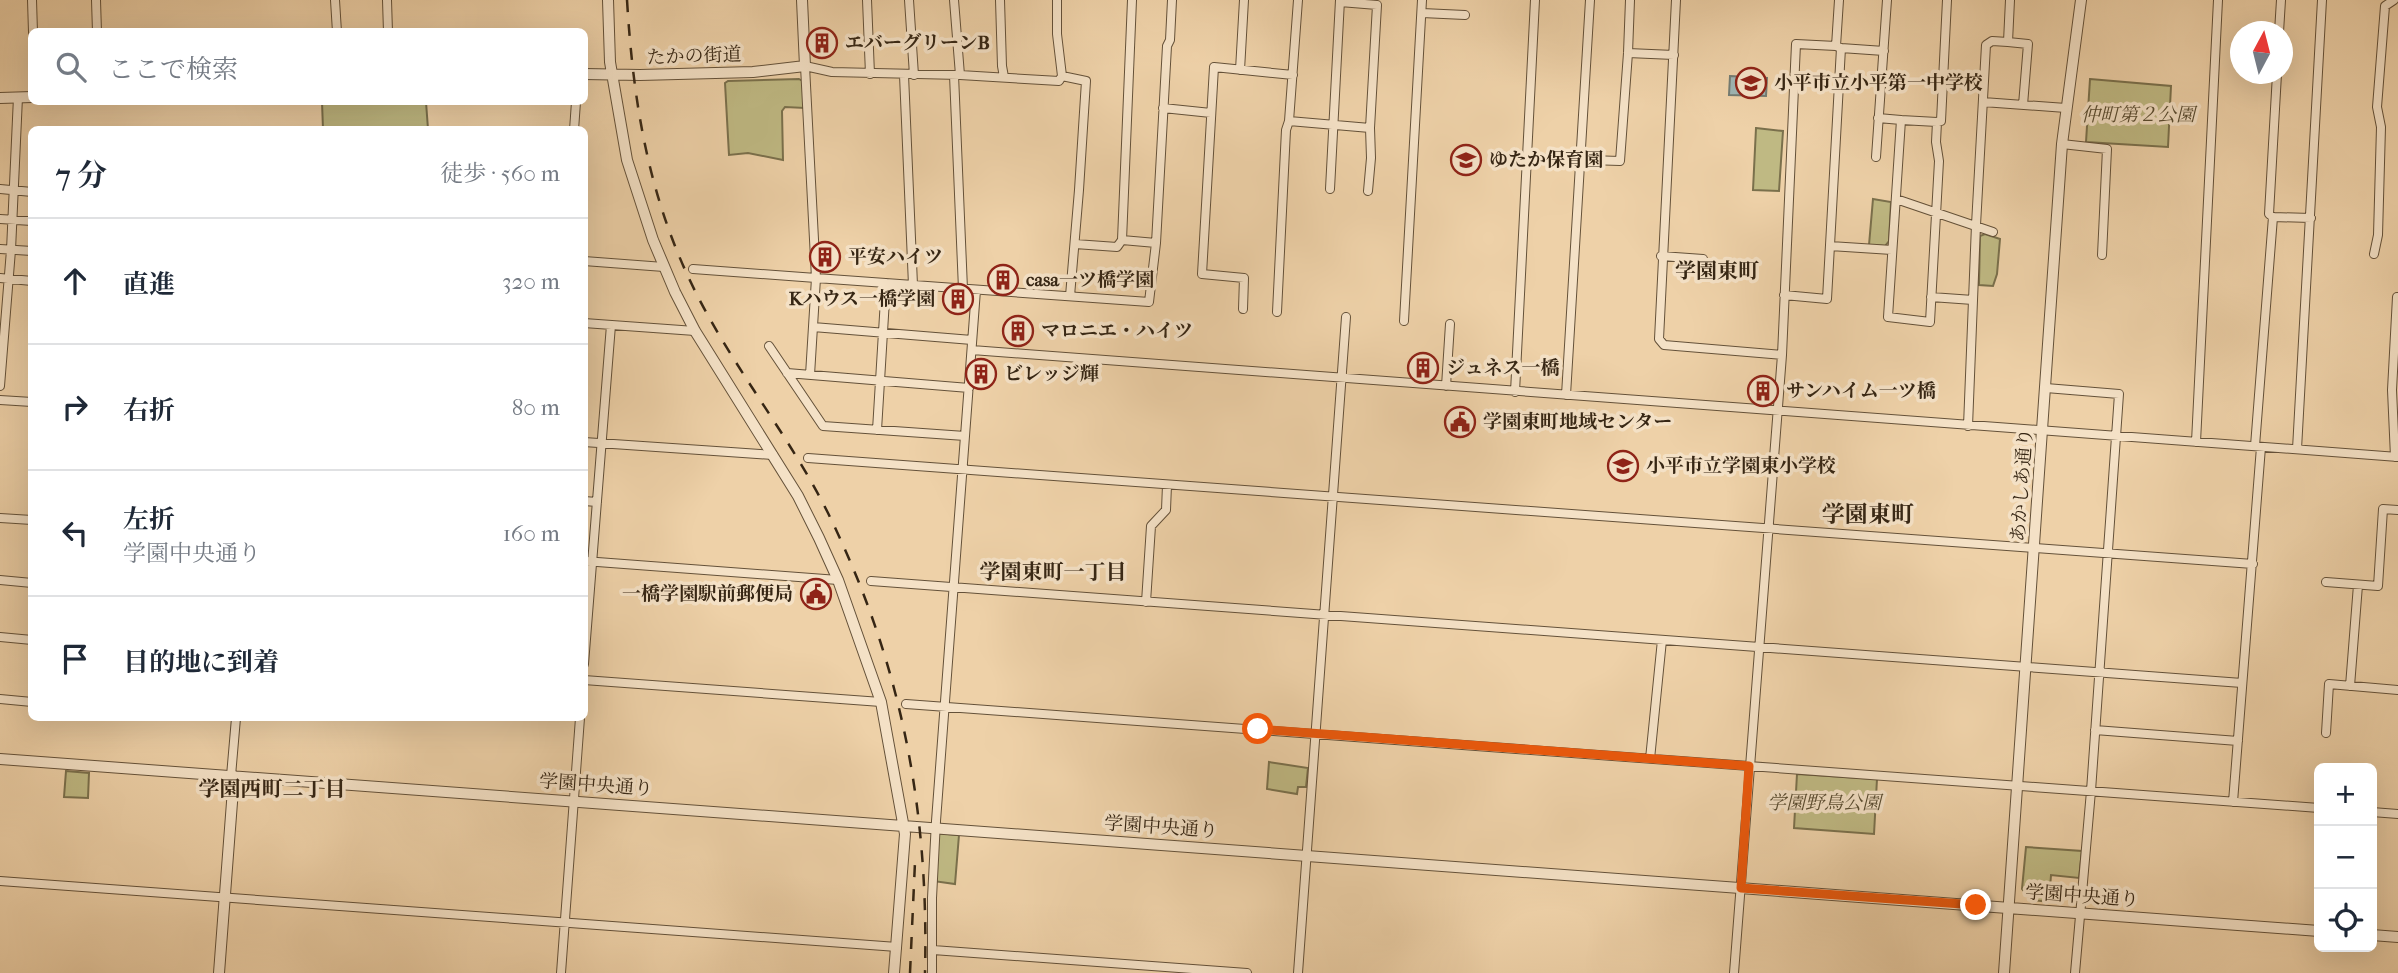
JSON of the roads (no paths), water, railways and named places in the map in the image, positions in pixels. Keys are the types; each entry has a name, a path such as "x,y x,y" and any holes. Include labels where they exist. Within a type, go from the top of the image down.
{"street":[{"path":"32,0 33,28"},
{"path":"96,0 97,28"},
{"path":"335,0 337,28"},
{"path":"387,0 388,28"},
{"path":"608,0 610,62 627,160 664,267 695,331 798,496 838,580 881,702 905,834 894,973"},
{"path":"802,0 816,278 810,375"},
{"path":"867,0 870,74"},
{"path":"909,0 914,75"},
{"path":"954,0 963,289"},
{"path":"1000,0 1004,76"},
{"path":"805,66 832,72 1004,76 1059,81 1062,76 1057,34 1057,0"},
{"path":"1075,244 1117,247 1122,240 1132,0"},
{"path":"693,269 1149,302 1156,243 1172,0"},
{"path":"1240,69 1244,0"},
{"path":"1277,312 1286,130 1289,121 1298,0"},
{"path":"1404,321 1422,0"},
{"path":"1515,392 1535,0"},
{"path":"1566,396 1590,0"},
{"path":"1526,158 1619,161 1630,0"},
{"path":"1676,0 1661,256 1659,339 1664,345 1782,355"},
{"path":"1784,295 1827,299 1839,0"},
{"path":"1876,157 1887,0"},
{"path":"1878,118 1941,121 1947,0"},
{"path":"2008,41 2010,0"},
{"name":"あかしあ通り","path":"2004,973 2062,144 2081,0"},
{"path":"2196,442 2218,0"},
{"path":"2280,21 2281,0"},
{"path":"2297,449 2322,0"},
{"path":"2374,254 2378,235 2381,127 2377,107 2385,6 2396,0"},
{"path":"1330,189 1340,1 1377,5 1368,191"},
{"path":"1422,13 1465,15"},
{"path":"1968,426 1986,46 1992,41 2028,44 2023,105"},
{"path":"1734,973 1782,355 1796,44 1884,51"},
{"path":"1628,53 1674,55"},
{"name":"たかの街道","path":"588,74 757,72 805,66"},
{"path":"1243,309 1244,278 1202,274 1214,67 1293,75"},
{"path":"904,75 913,285"},
{"path":"1062,76 1086,81 1070,296"},
{"path":"2276,84 2269,214 2273,217 2311,218"},
{"path":"0,386 4,279 11,250 18,97"},
{"path":"0,98 28,97"},
{"path":"1983,102 2066,108"},
{"path":"574,126 576,105"},
{"path":"1163,108 1211,113"},
{"path":"1901,120 1888,317 1930,322 1939,161 1937,122"},
{"path":"1289,121 1370,128"},
{"path":"2062,144 2108,149 2102,255"},
{"path":"0,189 28,192"},
{"path":"1896,199 1993,232"},
{"path":"2233,802 2253,564 2273,217"},
{"path":"0,219 28,221"},
{"path":"1122,240 1156,243"},
{"path":"1829,246 1892,250"},
{"path":"0,249 28,251"},
{"path":"1661,256 1703,259"},
{"path":"588,261 664,267"},
{"path":"4,279 28,281"},
{"path":"877,430 886,283"},
{"path":"933,973 932,898 943,706 955,588 976,290"},
{"path":"1931,297 1973,300"},
{"path":"972,350 2396,457 2392,390 2394,297"},
{"path":"1298,973 1346,317"},
{"path":"588,323 695,331"},
{"path":"1446,386 1450,324"},
{"path":"611,325 597,502 588,561 838,580"},
{"path":"813,327 972,340"},
{"path":"769,346 823,426 965,436"},
{"path":"787,373 969,388"},
{"path":"2046,388 2119,394 2091,791 2075,973"},
{"path":"0,400 28,402"},
{"path":"588,442 773,455"},
{"path":"808,458 2253,564"},
{"path":"1146,602 1151,526 1166,510 1167,485"},
{"path":"588,501 597,502"},
{"path":"2326,582 2378,586 2383,509 2398,510"},
{"path":"0,518 28,520"},
{"path":"0,580 28,583"},
{"path":"871,581 2242,683"},
{"path":"2350,686 2358,585"},
{"path":"0,637 28,640"},
{"path":"1650,758 1662,640"},
{"path":"588,680 881,702"},
{"path":"2326,733 2329,684 2398,690"},
{"path":"0,699 28,702"},
{"path":"906,704 2314,808"},
{"path":"219,973 236,721"},
{"path":"561,973 580,721"},
{"path":"2095,730 2238,741"},
{"name":"学園中央通り","path":"0,759 2314,931"},
{"path":"2377,812 2398,814"},
{"path":"0,881 897,947"},
{"path":"2377,935 2398,937"},
{"path":"933,950 1244,973"}],"water":[{"path":"1730,76 1767,78 1766,96 1729,95"}],"railway":[{"path":"627,0 641,125 660,204 674,242 710,319 815,488 875,624 892,680 915,794 922,852 925,973"},
{"path":"910,973 915,862"}],"place":[{"name":"エバーグリーンB","path":"822,43"},
{"name":"小平市立小平第一中学校","path":"1751,83"},
{"name":"ゆたか保育園","path":"1466,160"},
{"name":"平安ハイツ","path":"825,257"},
{"name":"casa一ツ橋学園","path":"1003,280"},
{"name":"Kハウス一橋学園","path":"958,299"},
{"name":"マロニエ・ハイツ","path":"1018,331"},
{"name":"ジュネス一橋","path":"1423,368"},
{"name":"ビレッジ輝","path":"981,374"},
{"name":"サンハイム一ツ橋","path":"1763,391"},
{"name":"学園東町地域センター","path":"1460,422"},
{"name":"小平市立学園東小学校","path":"1623,466"},
{"name":"一橋学園駅前郵便局","path":"816,594"}],"district":[{"name":"学園東町","path":"1717,271"},
{"name":"学園東町","path":"1868,514"},
{"name":"学園東町一丁目","path":"1053,572"},
{"name":"学園西町二丁目","path":"272,789"}],"park label":[{"name":"仲町第２公園","path":"2138,115"},
{"name":"学園野鳥公園","path":"1824,803"}]}
